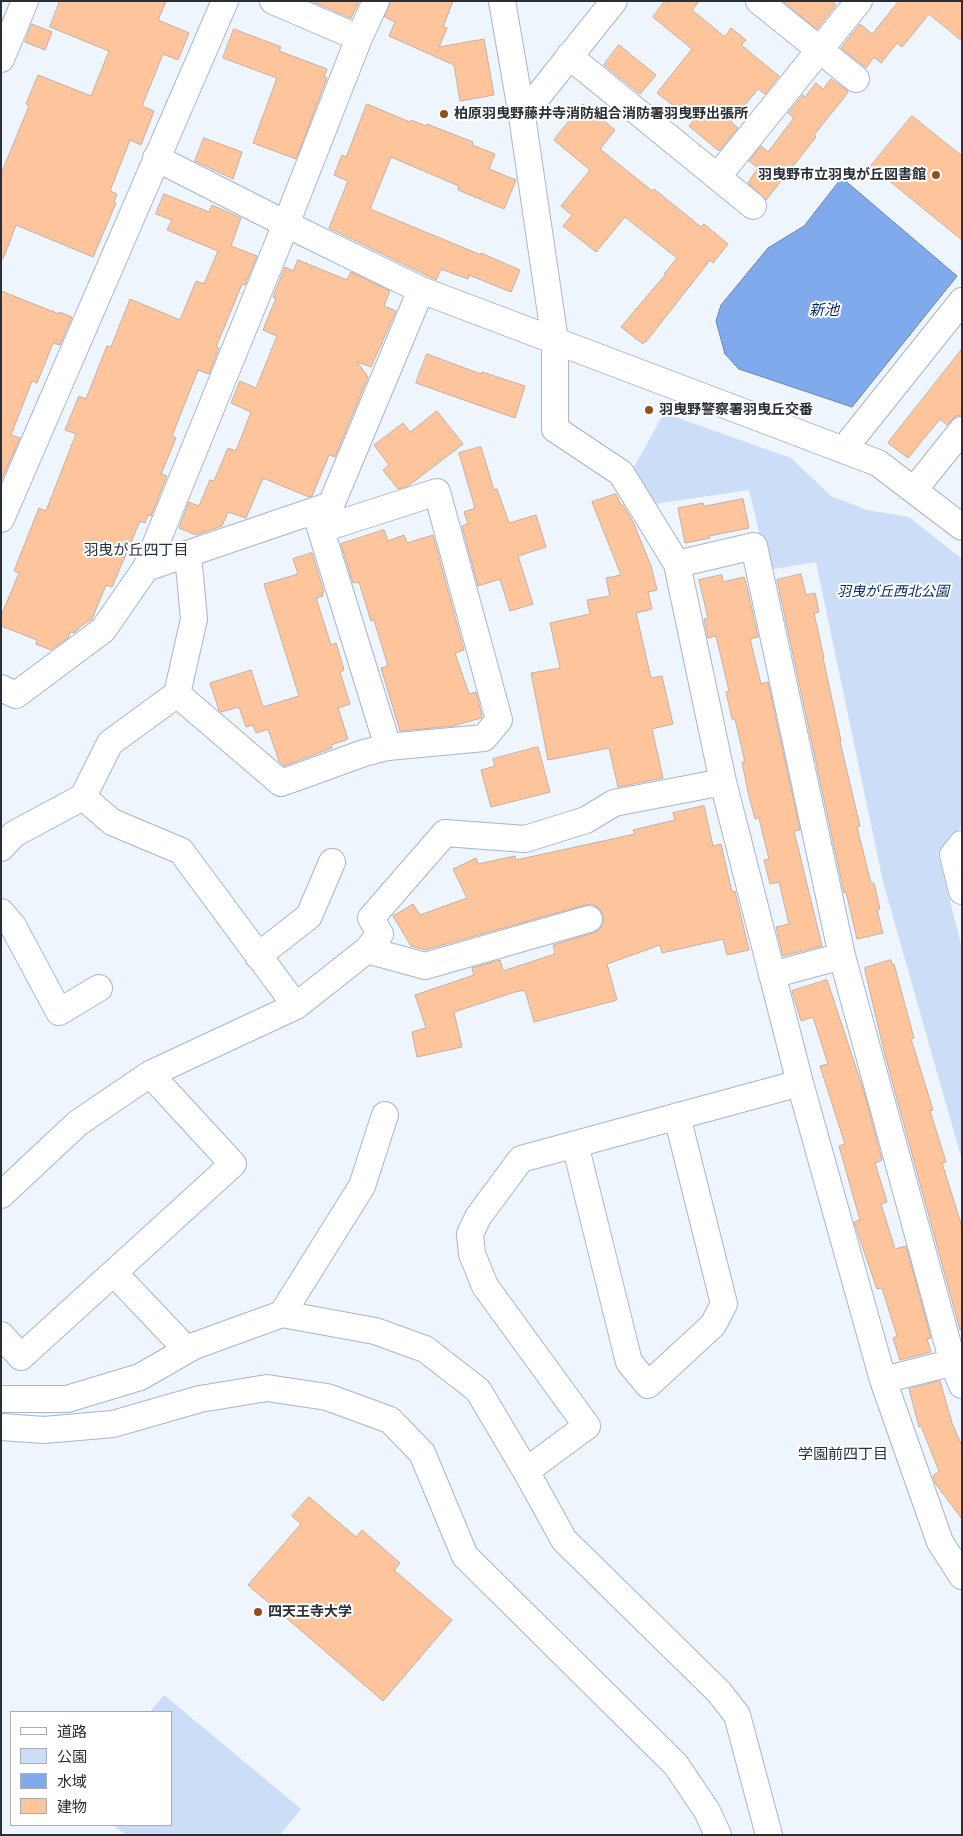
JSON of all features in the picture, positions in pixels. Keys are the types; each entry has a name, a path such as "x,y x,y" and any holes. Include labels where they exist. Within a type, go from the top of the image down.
{"street":[{"path":"1,59 25,1"},
{"path":"1,519 11,472 156,158 225,1"},
{"path":"272,1 359,38"},
{"path":"1,688 16,695 103,630 146,568 286,224 359,38 376,1"},
{"path":"502,1 522,116 555,341 555,429 621,474 677,564 723,782 800,1083 883,1380 940,1542 962,1576"},
{"path":"522,116 614,1"},
{"path":"760,1 856,79"},
{"path":"718,176 859,1"},
{"path":"569,56 753,206"},
{"path":"156,158 421,290 878,463 962,527"},
{"path":"318,519 331,505 421,290"},
{"path":"842,450 962,301"},
{"path":"914,490 962,430"},
{"path":"146,568 318,519 437,492 500,720 484,738 388,747 364,753 281,783 177,694"},
{"path":"318,519 388,747"},
{"path":"677,564 754,546 842,956 959,1369 883,1380"},
{"path":"1,848 14,834 82,796 110,743 177,694 194,619 188,555"},
{"path":"1,1195 78,1123 150,1074 296,1006 367,950 380,934 371,918 445,833 525,839 586,820 614,803 723,782"},
{"path":"82,796 112,822 181,851 296,1006"},
{"path":"962,844 953,855 962,891"},
{"path":"258,956 309,916 332,862"},
{"path":"1,912 13,926 59,1012 98,988"},
{"path":"367,950 425,966 589,919"},
{"path":"772,975 842,956"},
{"path":"1,1335 21,1357 233,1164 150,1074"},
{"path":"526,1471 586,1426 485,1286 472,1254 470,1234 478,1218 521,1159 800,1083"},
{"path":"282,1314 362,1186 385,1115"},
{"path":"574,1144 629,1362 648,1385 713,1325 724,1304 678,1116"},
{"path":"114,1273 187,1350"},
{"path":"1,1399 67,1399 140,1377 187,1350 282,1314 375,1331 425,1349 478,1390 564,1540 719,1692 737,1715 769,1835"},
{"path":"1,1427 44,1430 114,1424 200,1399 267,1388 327,1396 390,1420 422,1452 465,1556 676,1765 707,1811 718,1835"}],"green space":[{"name":"羽曳が丘西北公園","path":"664,413 791,458 831,496 867,510 909,517 962,559 962,825 938,855 962,948 962,1160 883,882 816,562 768,570 749,490 654,504 633,469"},
{"path":"164,1695 301,1809 280,1835 126,1835 114,1826 172,1826 172,1711 151,1711"}],"water":[{"name":"新池","path":"842,178 957,276 852,407 739,369 725,354 716,321 721,305 768,248 804,226"}],"building":[{"path":"60,1 166,1 158,20 189,33 178,60 163,54 142,106 154,111 141,145 130,140 110,191 117,194 114,202 116,203 93,257 16,225 3,259 1,259 1,174 29,106 26,104 38,75 91,96 109,51 50,27"},
{"path":"312,1 359,1 351,18"},
{"path":"391,1 453,1 443,27 447,28 439,47 484,39 494,95 460,101 454,65 389,36 395,22 385,17"},
{"path":"665,1 699,1 692,10 725,37 731,28 746,40 741,45 779,76 765,94 758,89 731,122 738,128 719,151 689,126 693,121 657,93 692,49 653,17"},
{"path":"783,1 832,1 836,5 817,29"},
{"path":"899,1 962,1 962,41 929,14 902,47 897,43 881,63 874,57 866,68 841,48 860,24 872,34"},
{"path":"32,24 52,32 45,50 25,42"},
{"path":"234,29 281,47 279,51 327,69 324,77 327,78 296,159 253,143 277,78 223,58"},
{"path":"619,45 656,75 640,94 604,65"},
{"path":"831,79 848,91 846,95 814,135 816,137 766,200 748,183 758,168 749,161 761,146 768,152 794,118 788,113 803,95 805,97 816,83 823,89"},
{"path":"367,104 410,122 411,120 426,126 427,124 473,142 472,145 495,154 489,169 516,180 504,209 458,190 459,186 391,157 370,209 520,270 511,292 469,275 468,279 441,269 436,280 329,228 348,181 334,175 342,155 346,157"},
{"path":"583,104 615,130 600,149 652,191 654,189 701,227 704,224 728,244 713,263 710,260 643,344 621,327 677,258 625,217 596,252 563,226 572,215 561,206 590,170 554,140"},
{"path":"912,116 962,156 962,240 871,166"},
{"path":"204,138 242,152 233,179 195,161"},
{"path":"164,194 209,212 212,205 241,218 231,246 257,256 245,285 242,284 216,347 219,348 209,374 198,370 172,436 176,438 161,474 167,476 151,516 148,515 145,523 140,521 112,587 106,585 92,619 74,633 70,632 68,638 51,650 36,644 37,640 1,626 1,616 19,573 14,571 39,508 46,511 76,434 65,430 79,396 86,399 107,346 111,347 130,299 180,320 196,281 204,284 218,251 167,230 172,220 156,214"},
{"path":"298,260 347,280 351,272 390,291 384,306 396,311 371,367 357,362 368,377 335,457 329,455 312,496 309,497 263,478 246,518 228,512 222,526 196,535 179,528 189,502 199,506 210,480 214,481 228,448 236,451 251,412 231,403 240,381 256,388 277,336 263,330 276,298 273,297 285,267 293,271"},
{"path":"1,291 59,314 59,312 72,317 60,345 53,343 37,383 32,381 11,435 20,438 1,481"},
{"path":"962,349 962,415 956,416 947,425 940,419 908,458 888,443"},
{"path":"427,354 481,374 482,372 525,386 515,418 416,383"},
{"path":"437,411 463,444 408,486 398,489 383,470 389,465 374,445 403,423 410,432"},
{"path":"481,447 494,490 497,489 509,523 536,515 546,547 518,556 533,604 510,611 500,579 478,586 462,526 468,524 464,512 475,508 459,453"},
{"path":"616,494 634,524 651,566 657,590 648,592 652,609 636,613 651,678 662,676 673,724 652,729 663,778 618,787 609,748 548,760 531,673 560,668 550,623 590,614 587,600 610,596 606,578 621,575 592,502"},
{"path":"743,499 749,528 685,543 678,508 703,503 704,506"},
{"path":"384,530 388,541 404,535 407,543 433,535 464,650 455,653 469,694 476,692 481,718 453,726 400,731 381,668 388,666 374,620 371,621 359,582 353,583 341,544"},
{"path":"312,553 324,592 322,593 323,596 316,598 331,645 336,643 344,670 340,672 350,704 338,708 348,739 331,745 332,748 284,766 279,761 268,729 256,733 253,725 246,727 239,707 221,712 210,683 251,670 263,707 299,696 264,584 298,574 293,559"},
{"path":"801,574 806,595 815,593 819,612 814,613 840,742 860,826 857,827 871,883 874,883 880,909 877,910 883,933 857,939 846,892 844,893 777,580"},
{"path":"722,575 723,582 744,577 747,587 758,637 750,639 761,684 768,682 800,830 794,831 822,946 783,956 776,927 789,924 779,882 770,884 764,860 769,859 759,818 755,819 748,792 742,762 745,762 735,719 732,719 726,692 729,691 716,636 708,638 704,619 708,618 699,580"},
{"path":"538,747 550,792 491,807 481,770 495,766 493,759"},
{"path":"704,806 713,846 721,844 732,892 735,891 749,950 727,955 723,939 662,953 660,945 607,964 617,1000 534,1022 525,990 515,992 454,1012 462,1047 417,1057 412,1032 426,1028 415,995 474,975 472,968 500,960 503,971 555,954 553,945 599,930 603,923 603,915 599,908 592,904 585,905 425,950 411,946 393,916 413,904 420,915 467,898 453,869 476,858 478,864 515,856 516,860 635,834 633,830 675,820 673,813"},
{"path":"891,960 892,965 894,964 914,1038 911,1039 933,1110 930,1111 946,1162 942,1163 962,1227 962,1330 960,1330 885,1055 865,971 865,968"},
{"path":"827,980 864,1092 882,1160 875,1163 887,1202 881,1204 895,1249 906,1246 931,1338 927,1339 931,1352 900,1360 893,1338 897,1336 882,1288 877,1289 854,1222 860,1220 839,1146 845,1144 820,1066 828,1064 813,1017 801,1021 792,991"},
{"path":"940,1381 952,1423 962,1446 962,1519 935,1483 933,1476 939,1471 921,1426 919,1427 909,1389"},
{"path":"309,1497 356,1537 362,1530 400,1563 394,1570 452,1620 383,1701 248,1585 301,1524 292,1516"}],"place":[{"name":"柏原羽曳野藤井寺消防組合消防署羽曳野出張所","path":"444,114"},
{"name":"羽曳野市立羽曳が丘図書館","path":"936,175"},
{"name":"羽曳野警察署羽曳丘交番","path":"649,410"},
{"name":"四天王寺大学","path":"258,1612"}],"district":[{"name":"羽曳が丘四丁目","path":"136,551"},
{"name":"学園前四丁目","path":"843,1455"}]}
